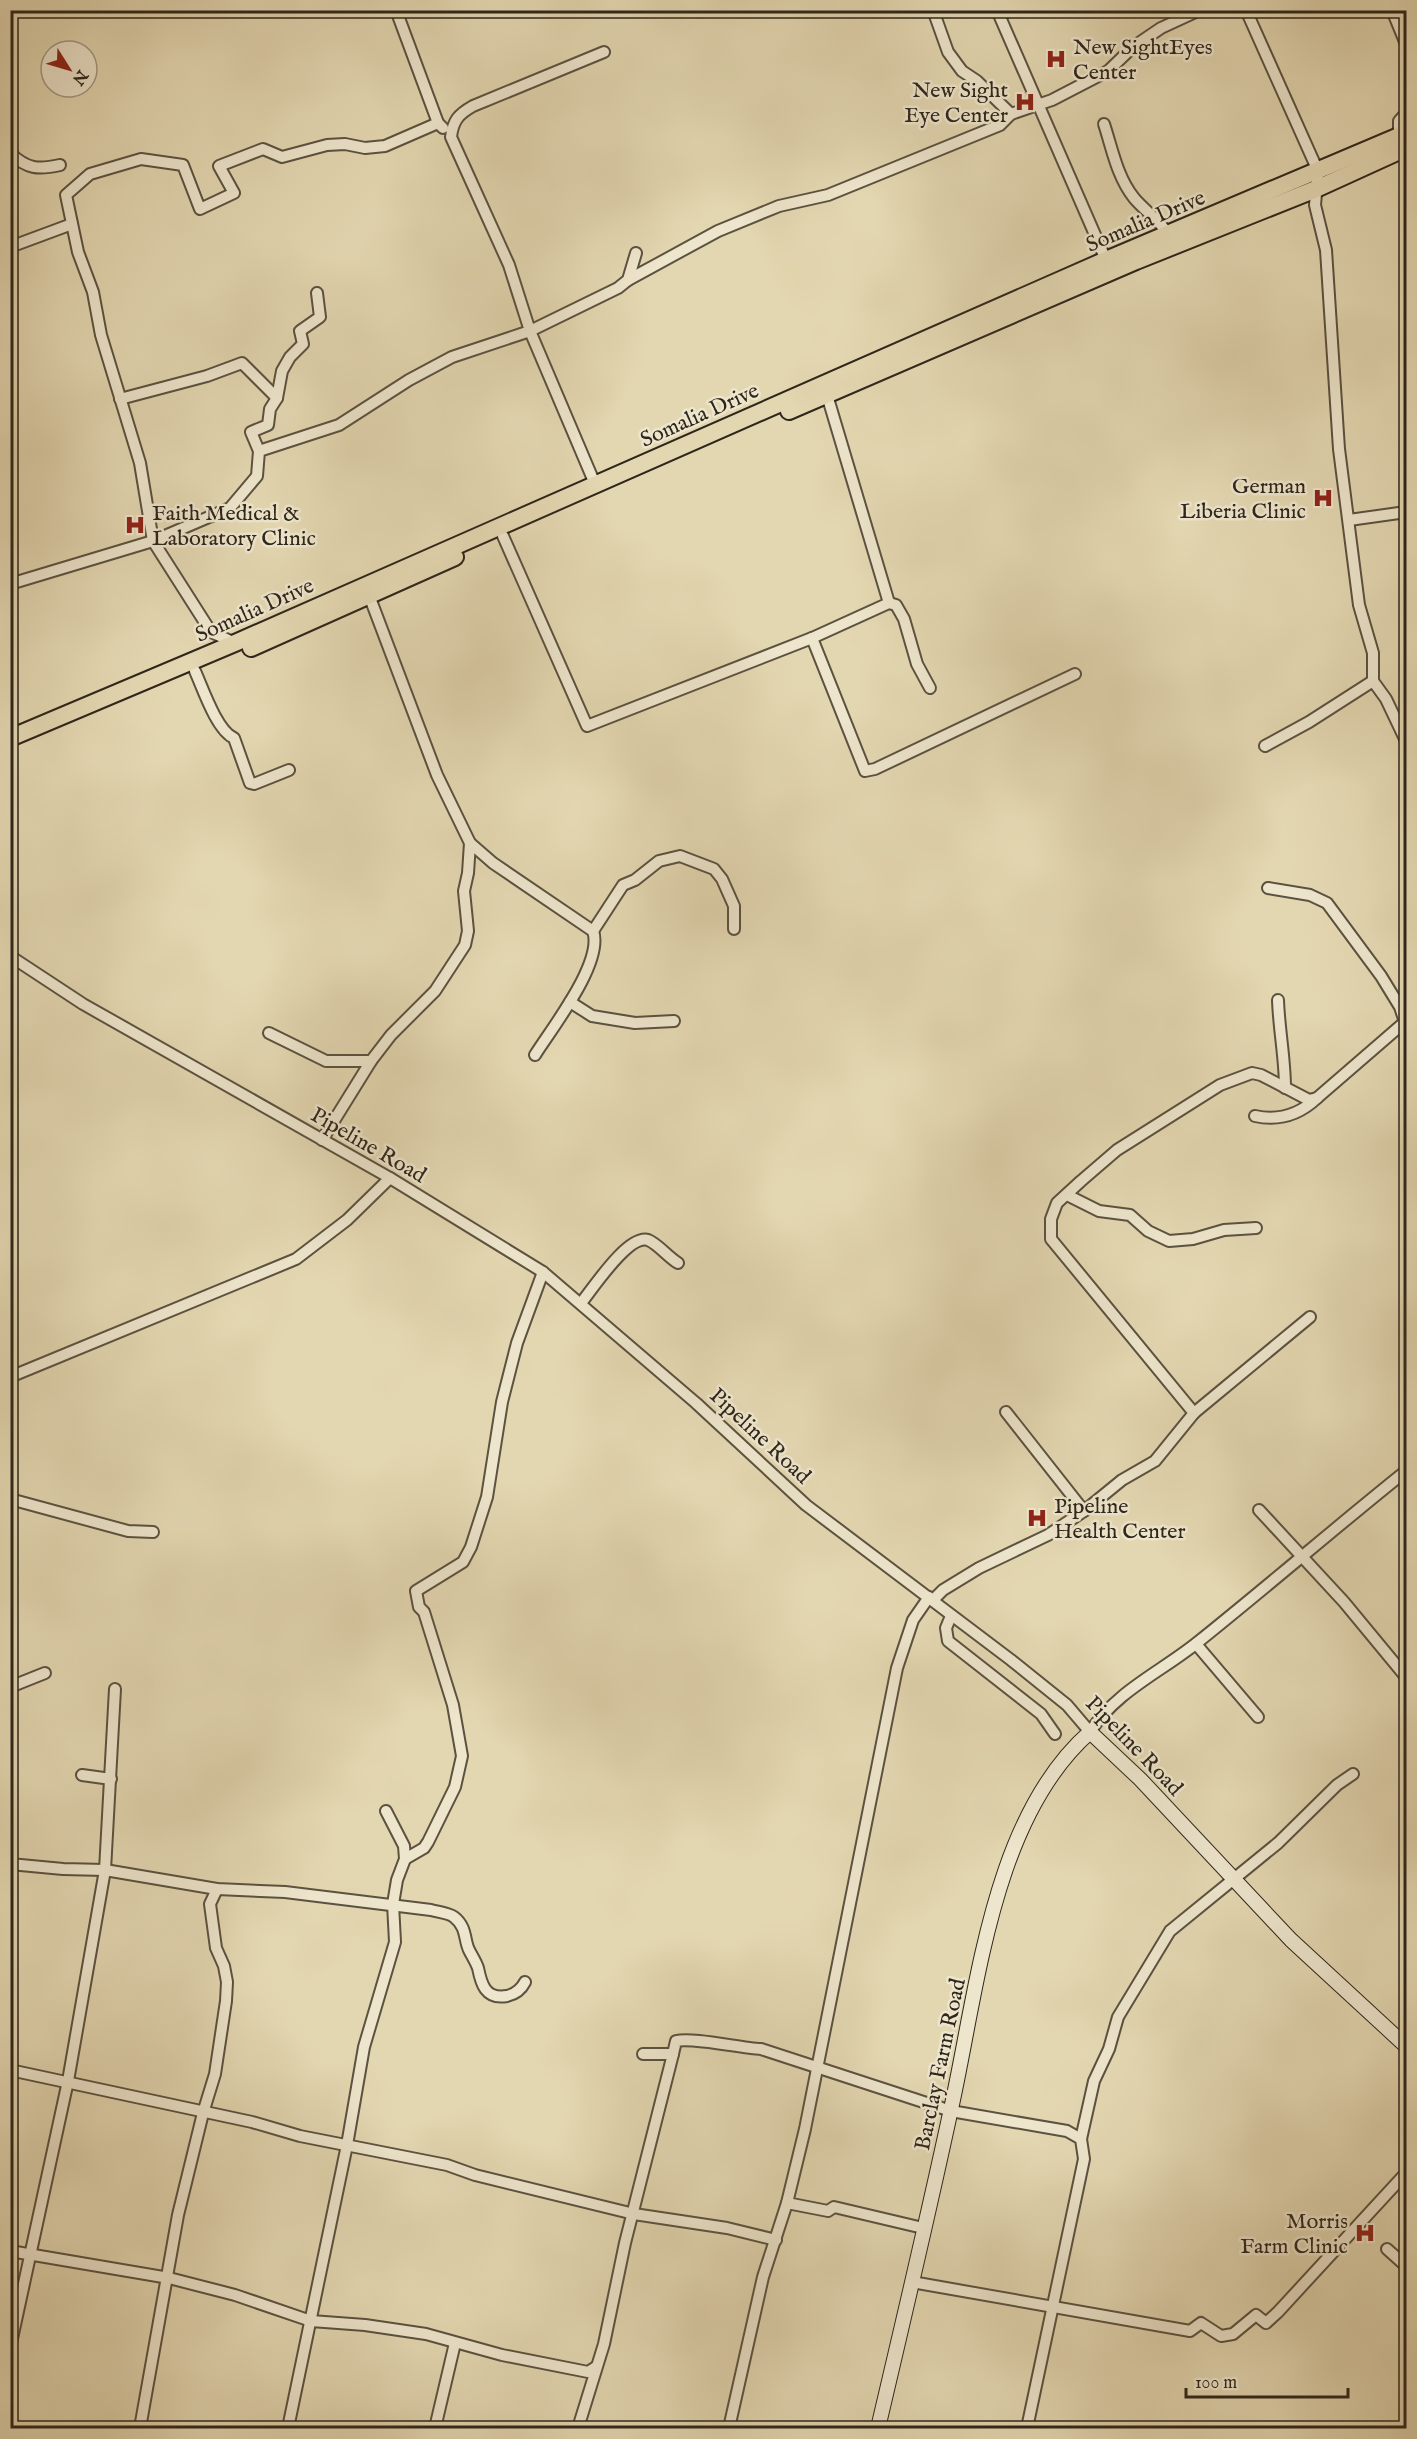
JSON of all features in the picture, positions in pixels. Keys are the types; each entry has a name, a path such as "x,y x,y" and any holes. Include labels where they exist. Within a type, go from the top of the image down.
{"main road":[{"name":"Somalia Drive","path":"10,749 195,671 595,484 1106,260 1318,171 1404,139"},
{"name":"Somalia Drive","path":"10,738 235,643 503,536 1136,261 1316,189 1404,139"}],"street":[{"path":"396,10 438,123 451,137 509,265 530,331 595,484"},
{"path":"933,10 948,52 962,71 977,81 1011,114"},
{"path":"1012,10 998,12 1106,260"},
{"path":"259,451 339,424 409,380 452,357 530,331 618,288 628,280 718,231 779,206 828,195 1000,124 1011,114 1039,104 1108,71 1133,47 1161,28 1200,10"},
{"path":"1246,10 1318,171 1315,205 1326,250 1339,449 1359,605 1373,653 1373,681 1386,699 1407,741"},
{"path":"1392,10 1407,44"},
{"path":"451,137 456,119 473,106 604,52"},
{"path":"1404,139 1399,121 1407,113"},
{"path":"235,643 211,632 153,541 140,463 120,399 66,195 90,174 141,159 183,165 201,209 234,193 219,166 254,151 263,149 282,157 327,145 345,144 365,148 385,146 438,123"},
{"path":"1104,124 1116,165 1133,196 1154,215 1169,235"},
{"path":"10,153 22,164 31,168 60,165"},
{"path":"10,247 72,224"},
{"path":"628,280 636,253"},
{"path":"10,584 153,541 230,508 256,476 259,451 251,432 268,425 270,409 277,398 282,371 290,357 303,344 300,331 320,317 317,294"},
{"path":"120,399 207,376 242,363 277,398"},
{"path":"827,395 889,603"},
{"path":"1349,520 1407,512"},
{"path":"503,536 587,726 812,638 889,603 896,605 904,619 917,664 930,688"},
{"path":"367,590 433,765 470,843 493,863 593,931 596,938 592,958 570,1002 535,1055"},
{"path":"812,638 865,771 875,769 1075,674"},
{"path":"195,671 220,725 237,744 250,783 254,784 289,770"},
{"path":"1265,746 1309,722 1373,681"},
{"path":"322,1140 371,1061 391,1035 435,991 465,945 468,931 464,891 470,843"},
{"path":"593,931 623,885 635,880 659,861 680,856 714,869 722,879 734,906 734,928"},
{"path":"1255,1116 1285,1117 1298,1113 1406,1022 1400,1007 1380,976 1327,903 1310,894 1268,888"},
{"name":"Pipeline Road","path":"10,956 83,1004 390,1178 543,1272 696,1403 806,1506 931,1599 1067,1705 1090,1732 1140,1779 1291,1940 1407,2046"},
{"path":"1278,1000 1278,1028 1285,1056 1285,1088"},
{"path":"570,1002 592,1016 635,1023 675,1021"},
{"path":"269,1033 326,1062 371,1061"},
{"path":"1194,1413 1051,1239 1051,1219 1057,1203 1118,1150 1220,1085 1252,1073 1308,1100 1317,1098"},
{"path":"10,1377 296,1259 347,1220 390,1178"},
{"path":"1067,1195 1081,1205 1099,1211 1130,1215 1148,1231 1169,1241 1193,1239 1224,1230 1256,1228"},
{"path":"581,1304 628,1246 642,1240 648,1241 678,1263"},
{"path":"405,1859 424,1848 428,1842 455,1787 462,1756 453,1705 424,1612 418,1607 416,1591 463,1562 471,1547 486,1497 502,1402 517,1343 543,1272"},
{"path":"729,2428 764,2277 787,2203 897,1668 913,1620 931,1599 943,1590 979,1568 1048,1534 1084,1511 1122,1480 1155,1461 1194,1413 1310,1317"},
{"path":"1006,1413 1084,1511"},
{"path":"1090,1732 1112,1704 1196,1644 1407,1471"},
{"path":"10,1500 128,1531 153,1532"},
{"path":"1259,1510 1344,1602 1407,1677"},
{"path":"951,1616 946,1628 948,1641 1041,1713 1055,1734"},
{"path":"1196,1644 1258,1717"},
{"path":"10,1687 45,1673"},
{"path":"10,2348 68,2081 105,1870 115,1689"},
{"name":"Barclay Farm Road","path":"878,2428 951,2111 996,1898 1010,1854 1058,1763 1090,1732"},
{"path":"1027,2428 1084,2159 1082,2139 1094,2081 1109,2049 1118,2017 1170,1931 1233,1878 1262,1857 1337,1785 1353,1774"},
{"path":"82,1775 111,1779"},
{"path":"288,2428 347,2145 364,2047 395,1942 393,1904 397,1880 405,1859 404,1846 386,1811"},
{"path":"10,1864 105,1870 217,1889 285,1892 393,1904 453,1916 468,1937 468,1947 478,1968 482,1987 493,1995 506,1996 521,1990 525,1982"},
{"path":"140,2428 156,2331 169,2278 178,2215 215,2074 226,2001 225,1966 216,1948 210,1904 217,1889"},
{"path":"578,2428 596,2367 676,2041 686,2038 732,2047 761,2049 951,2111 1067,2131 1082,2139"},
{"path":"643,2054 673,2054"},
{"path":"10,2070 447,2165 475,2175 634,2214 727,2228 776,2240"},
{"path":"912,2282 1190,2331 1201,2323 1221,2336 1233,2334 1256,2315 1266,2323 1407,2173"},
{"path":"787,2203 828,2211 834,2207 923,2228"},
{"path":"1387,2250 1407,2266"},
{"path":"10,2251 169,2278 235,2295 311,2321 426,2334 455,2343 588,2372 596,2367"},
{"path":"435,2428 455,2343"}],"place":[{"name":"New SightEyes Center","path":"1056,59"},
{"name":"New Sight Eye Center","path":"1025,102"},
{"name":"German Liberia Clinic","path":"1323,498"},
{"name":"Faith Medical & Laboratory Clinic","path":"135,525"},
{"name":"Pipeline Health Center","path":"1037,1518"},
{"name":"Morris Farm Clinic","path":"1365,2233"}]}
